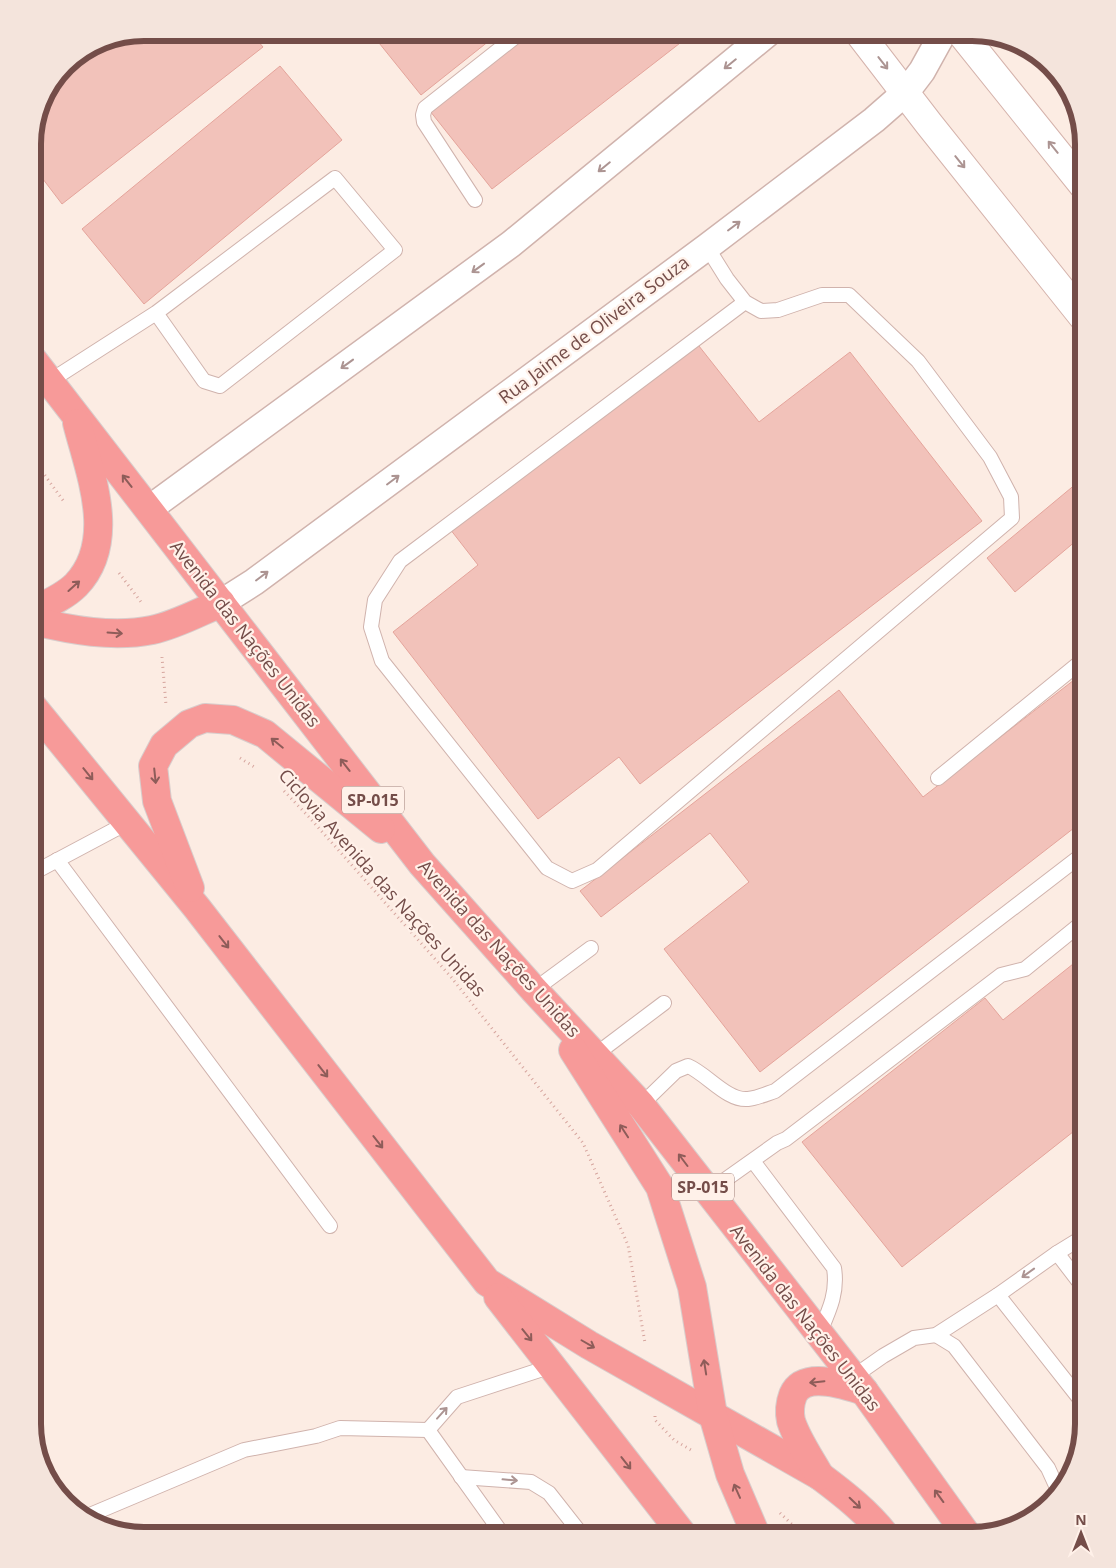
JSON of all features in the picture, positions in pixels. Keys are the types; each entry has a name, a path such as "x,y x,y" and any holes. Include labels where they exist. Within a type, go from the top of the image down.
{"highway":[{"name":"Avenida das Nações Unidas","path":"41,370 422,864 534,990 641,1105 858,1384 961,1527"},
{"path":"41,607 74,587 87,572 97,547 98,506 74,413"},
{"path":"41,623 124,634 153,630 221,603"},
{"path":"41,717 198,908 677,1527"},
{"path":"198,908 157,801 153,766 164,745 189,724 205,718 233,720 266,734 422,864"},
{"path":"534,990 660,1187 692,1288 713,1415 730,1474 752,1527"},
{"path":"487,1282 589,1345 820,1476 848,1497 878,1527"},
{"path":"820,1476 798,1437 791,1420 790,1404 795,1390 806,1383 819,1381 858,1384"}],"main road":[{"path":"865,41 1075,306"},
{"path":"967,41 1075,174"}],"street":[{"path":"149,510 511,244 758,41"},
{"name":"Rua Jaime de Oliveira Souza","path":"221,603 254,582 707,247 874,120 906,92 922,71 939,41"}],"lane":[{"path":"475,200 424,122 423,115 425,108 510,41"},
{"path":"50,381 156,313 335,178 395,250 220,386 204,381 156,313"},
{"path":"707,247 727,279 745,302 761,311 778,310 822,295 849,295 918,361 990,457 1011,497 1012,518 598,870 572,881 547,868 382,661 370,627 375,600 400,561 745,302"},
{"path":"938,778 1075,667"},
{"path":"41,869 127,823"},
{"path":"57,860 330,1226"},
{"path":"641,1105 676,1071 688,1066 699,1071 726,1093 747,1099 775,1092 1075,861"},
{"path":"708,1192 793,1133 1001,975 1025,969 1075,929"},
{"path":"534,990 591,948"},
{"path":"595,1055 664,1003"},
{"path":"753,1161 834,1268 837,1282 833,1301 819,1334"},
{"path":"858,1384 883,1356 914,1338 936,1335 998,1295 1056,1253 1075,1242"},
{"path":"1056,1253 1075,1276"},
{"path":"998,1295 1075,1392"},
{"path":"936,1335 954,1346 1048,1468 1055,1483"},
{"path":"94,1513 244,1450 316,1436 340,1428 428,1430 457,1397 552,1366"},
{"path":"428,1430 496,1527"},
{"path":"462,1477 531,1482 549,1493 576,1527"}],"path":[{"path":"41,470 66,504"},
{"path":"97,547 141,602 162,656 166,707 189,724"},
{"name":"Ciclovia Avenida das Nações Unidas","path":"238,756 263,772"},
{"name":"Ciclovia Avenida das Nações Unidas","path":"284,790 451,977 583,1143 628,1245 645,1341"},
{"path":"655,1420 674,1440"},
{"path":"774,1507 794,1527"}],"building":[{"path":"145,41 258,41 263,47 62,204 41,176 42,131 49,105 55,93 67,76 87,59 105,49 124,43"},
{"path":"377,41 489,41 421,95"},
{"path":"520,41 683,41 492,189 430,111"},
{"path":"280,66 342,140 144,304 82,229"},
{"path":"695,341 759,422 850,352 982,521 640,784 619,757 538,819 393,632 478,565 450,529"},
{"path":"1075,485 1075,542 1015,592 987,558"},
{"path":"1075,679 1075,827 760,1072 664,949 749,882 710,833 601,917 580,891 839,690 923,797"},
{"path":"1075,962 1075,1130 902,1267 802,1142 985,998 1003,1020"}]}
